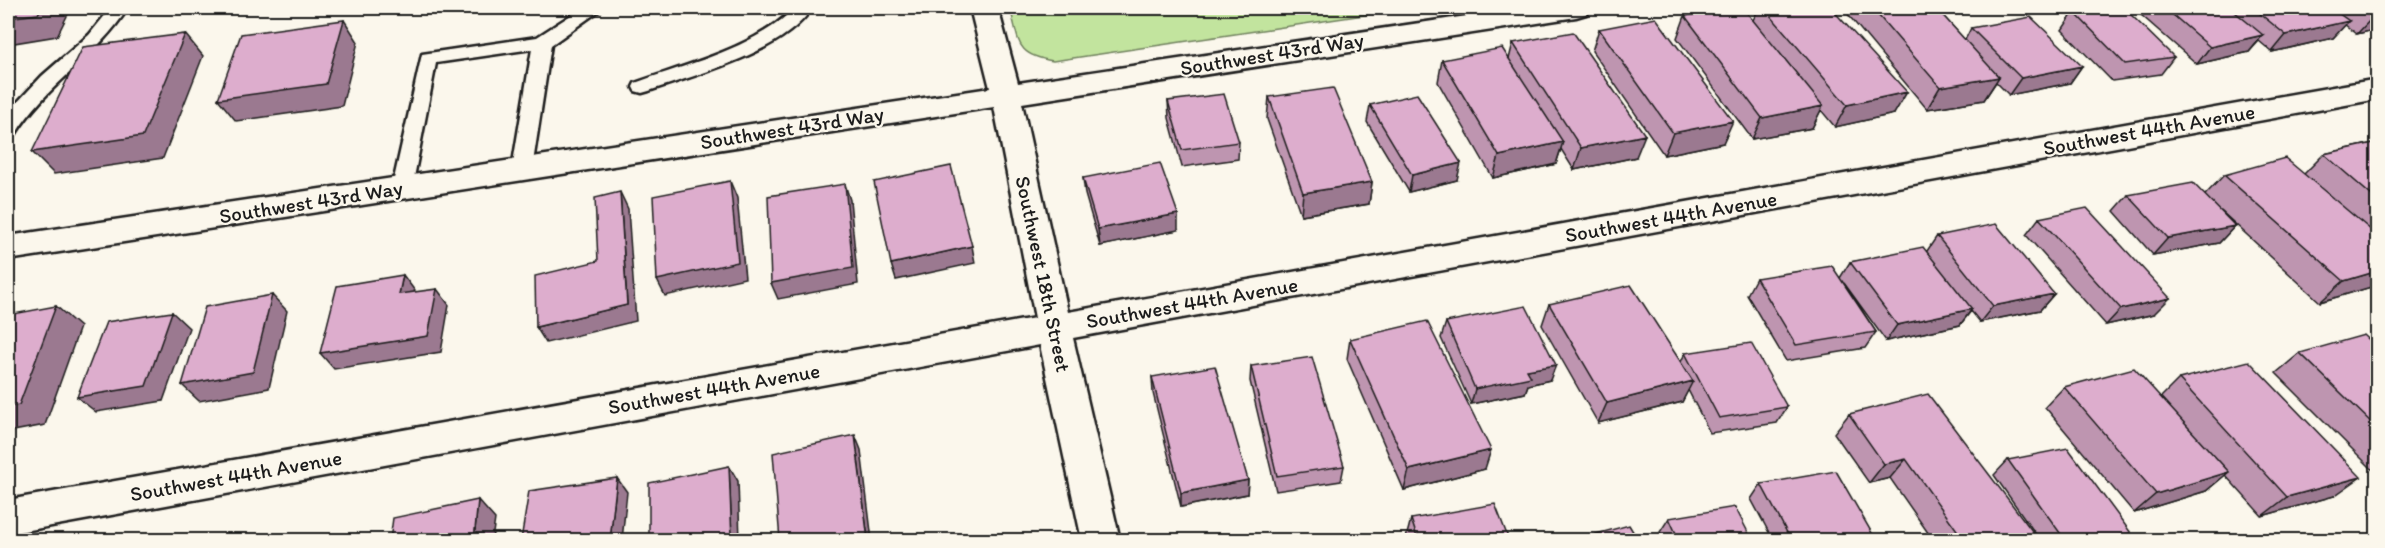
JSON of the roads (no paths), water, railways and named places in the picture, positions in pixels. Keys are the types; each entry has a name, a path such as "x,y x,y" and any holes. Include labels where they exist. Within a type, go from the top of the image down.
{"street":[{"name":"Southwest 18th Street","path":"984,8 1006,95 1101,540"},
{"name":"Southwest 43rd Way","path":"8,248 1576,8"},
{"name":"Southwest 44th Avenue","path":"8,517 2378,89"}],"lane":[{"path":"8,130 14,117 38,87 96,37 119,8"},
{"path":"402,188 428,58 542,42 594,8"},
{"path":"642,87 751,45 797,18 803,8"},
{"path":"522,170 542,42"}]}
